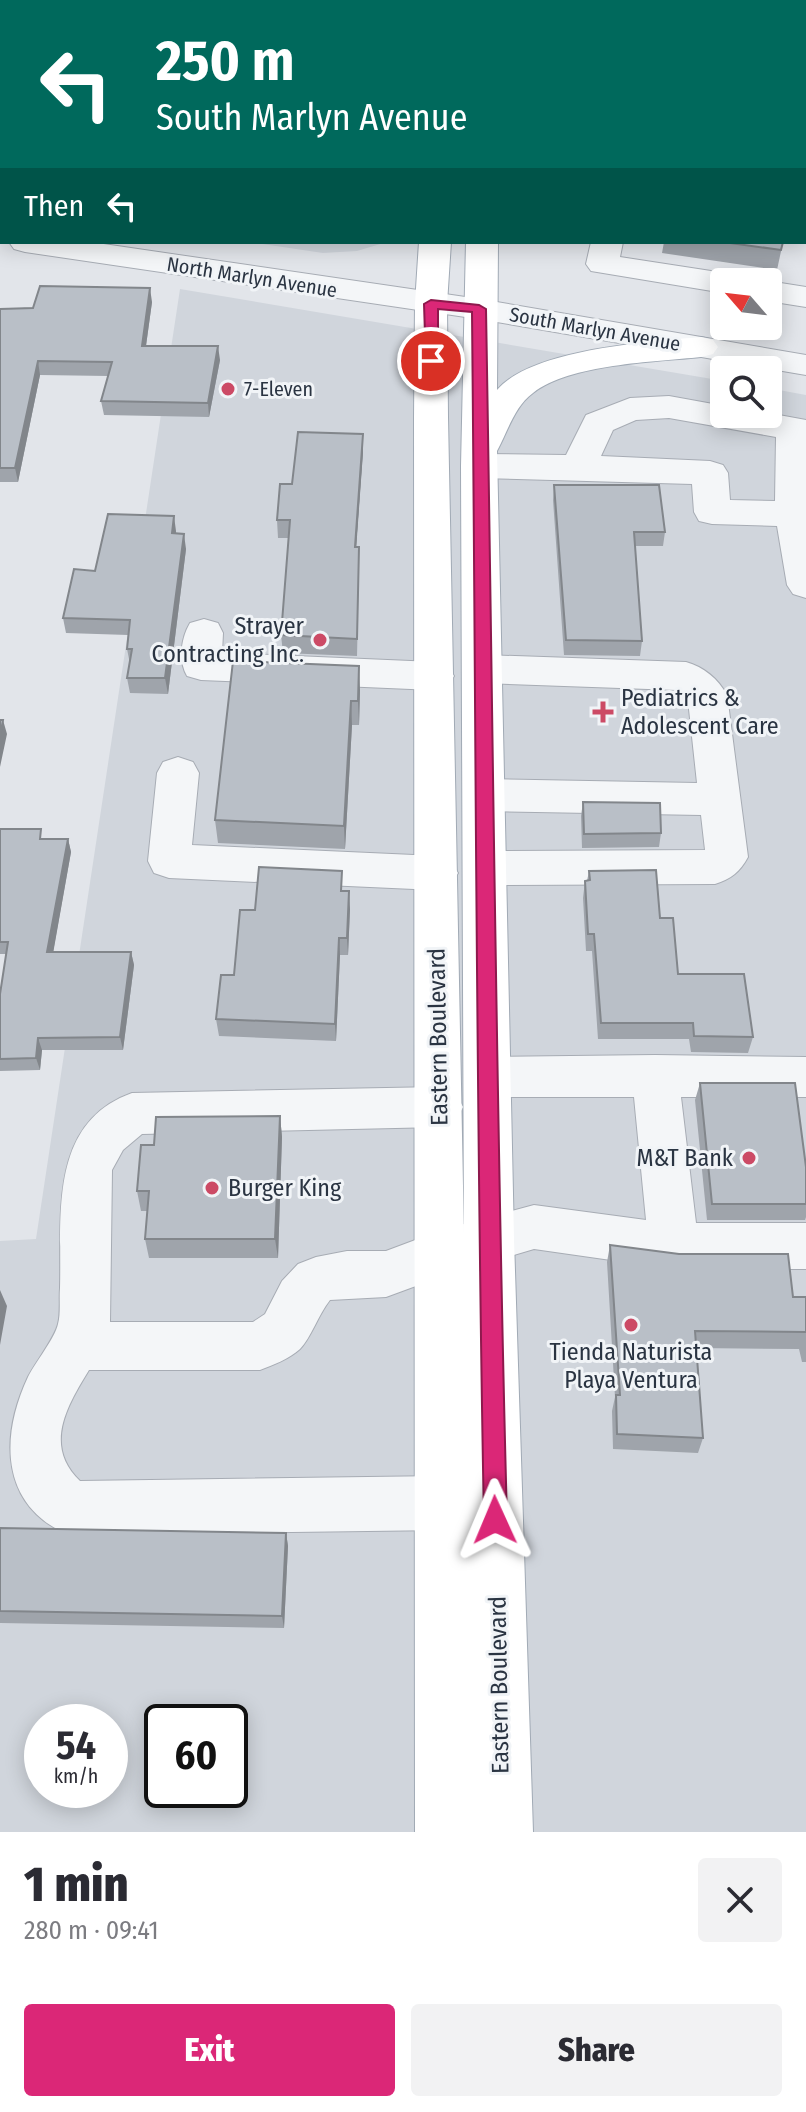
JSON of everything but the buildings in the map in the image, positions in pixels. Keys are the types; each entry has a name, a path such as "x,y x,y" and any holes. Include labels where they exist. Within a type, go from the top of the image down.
{"main road":[{"name":"Eastern Boulevard","path":"435,244 431,304 439,1107 465,1246 503,1832"},
{"name":"Eastern Boulevard","path":"445,1832 443,1503 465,1246 489,1077 479,458 482,244"},
{"path":"479,458 503,404 523,382 611,357 701,347"}],"street":[{"name":"North Marlyn Avenue","path":"38,244 431,304"},
{"path":"218,271 238,244"},
{"path":"607,244 602,264 710,281"},
{"path":"782,293 806,297"},
{"name":"South Marlyn Avenue","path":"431,304 479,309 806,365"},
{"path":"579,467 598,423 630,409 669,407 800,430 793,514 806,585"},
{"path":"479,458 579,467 710,473 712,512 793,514"},
{"path":"204,633 201,666 434,676"},
{"path":"483,669 686,676 707,695 727,857 715,867 486,868"},
{"path":"178,773 169,861 436,873"},
{"path":"485,795 718,799"},
{"path":"655,1075 674,1246"},
{"path":"489,1077 806,1077"},
{"path":"439,1107 132,1114 106,1135 88,1169 84,1333 46,1389 30,1432 32,1470 51,1496 69,1508 443,1503"},
{"path":"84,1333 93,1347 260,1346 283,1331 300,1298 316,1280 347,1274 386,1274 465,1246 534,1227 674,1246 806,1246"}],"shaded area":[{"path":"262,244 380,244 357,251 323,253"},
{"path":"180,289 710,379 710,428 782,428 782,391 806,395 806,1832 0,1832 0,1241 36,1239"}],"place":[{"name":"7-Eleven","path":"228,389"},
{"name":"Strayer Contracting Inc.","path":"320,640"},
{"name":"Pediatrics & Adolescent Care","path":"603,712"},
{"name":"M&T Bank","path":"749,1158"},
{"name":"Burger King","path":"212,1188"},
{"name":"Tienda Naturista Playa Ventura","path":"631,1325"}],"route":[{"path":"431,361 431,304 479,309 480,567 495,1520"}]}
